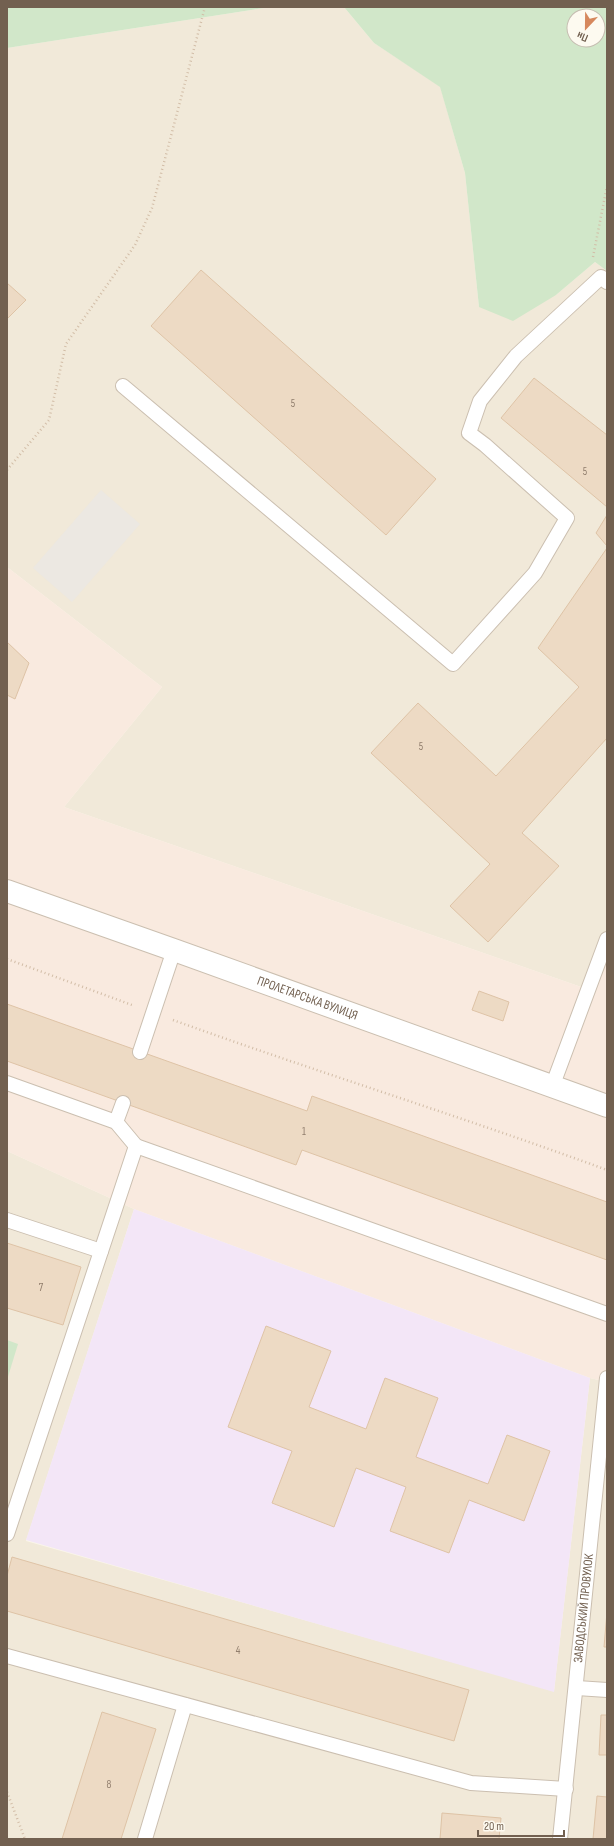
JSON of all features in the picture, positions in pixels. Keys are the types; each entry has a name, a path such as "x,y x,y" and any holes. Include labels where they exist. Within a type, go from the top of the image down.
{"street":[{"name":"ПРОЛЕТАРСЬКА ВУЛИЦЯ","path":"7,891 607,1106"}],"lane":[{"path":"123,386 454,664 535,573 567,518 485,445 469,433 480,402 516,356 604,280"},
{"path":"552,1087 607,939"},
{"path":"140,1052 174,950"},
{"path":"7,1083 116,1122 136,1146 607,1314"},
{"path":"116,1122 123,1103"},
{"path":"7,1534 136,1146"},
{"path":"7,1220 101,1251"},
{"name":"ЗАВОДСЬКИЙ ПРОВУЛОК","path":"560,1839 607,1378"},
{"path":"7,1656 471,1783 566,1789"},
{"path":"576,1688 607,1690"},
{"path":"145,1839 185,1705"}],"path":[{"path":"7,470 49,420 66,344 135,245 152,208 205,7"},
{"path":"604,280 593,257 607,186"},
{"path":"7,959 251,1048 492,1128 607,1170"},
{"path":"7,1792 25,1839"}],"shaded area":[{"path":"270,7 344,7 374,43 440,86 465,173 479,307 556,295 595,262 607,271 607,939 587,989 64,807 162,687 7,567 7,48"},
{"path":"101,490 140,524 72,602 33,568"},
{"path":"7,567 162,687 64,807 587,989 607,939 607,1382 590,1378 134,1209 7,1151"},
{"path":"7,1151 134,1209 26,1541 554,1691 590,1378 607,1382 607,1839 7,1839"},
{"path":"134,1209 590,1378 554,1692 26,1540"}],"green space":[{"path":"7,7 270,7 7,48"},
{"path":"344,7 607,7 607,271 595,262 556,295 513,321 479,307 465,173 440,87 374,43"},
{"path":"7,1340 18,1344 7,1380"}],"building":[{"path":"201,270 436,479 386,535 151,326"},
{"path":"7,283 26,300 7,319"},
{"path":"534,378 607,435 607,507 501,418"},
{"path":"607,515 607,546 596,533"},
{"path":"607,548 607,738 522,833 559,866 488,942 450,906 490,864 371,753 418,703 496,776 579,687 538,648"},
{"path":"7,642 29,663 15,699 7,695"},
{"path":"479,991 509,1002 503,1021 472,1010"},
{"path":"7,1004 307,1111 312,1096 607,1202 607,1260 302,1150 296,1165 7,1061"},
{"path":"7,1243 81,1267 63,1325 7,1308"},
{"path":"266,1326 331,1351 309,1407 366,1429 385,1378 438,1398 416,1457 488,1484 507,1435 550,1451 524,1521 469,1500 449,1553 390,1531 406,1487 356,1468 334,1527 272,1503 292,1451 228,1427"},
{"path":"12,1557 469,1690 454,1741 7,1611 7,1576"},
{"path":"607,1612 607,1647 604,1647"},
{"path":"102,1712 156,1729 121,1839 62,1839"},
{"path":"601,1715 607,1715 607,1755 599,1755"},
{"path":"597,1796 607,1797 607,1839 593,1839"},
{"path":"442,1813 501,1818 499,1839 440,1839"}]}
